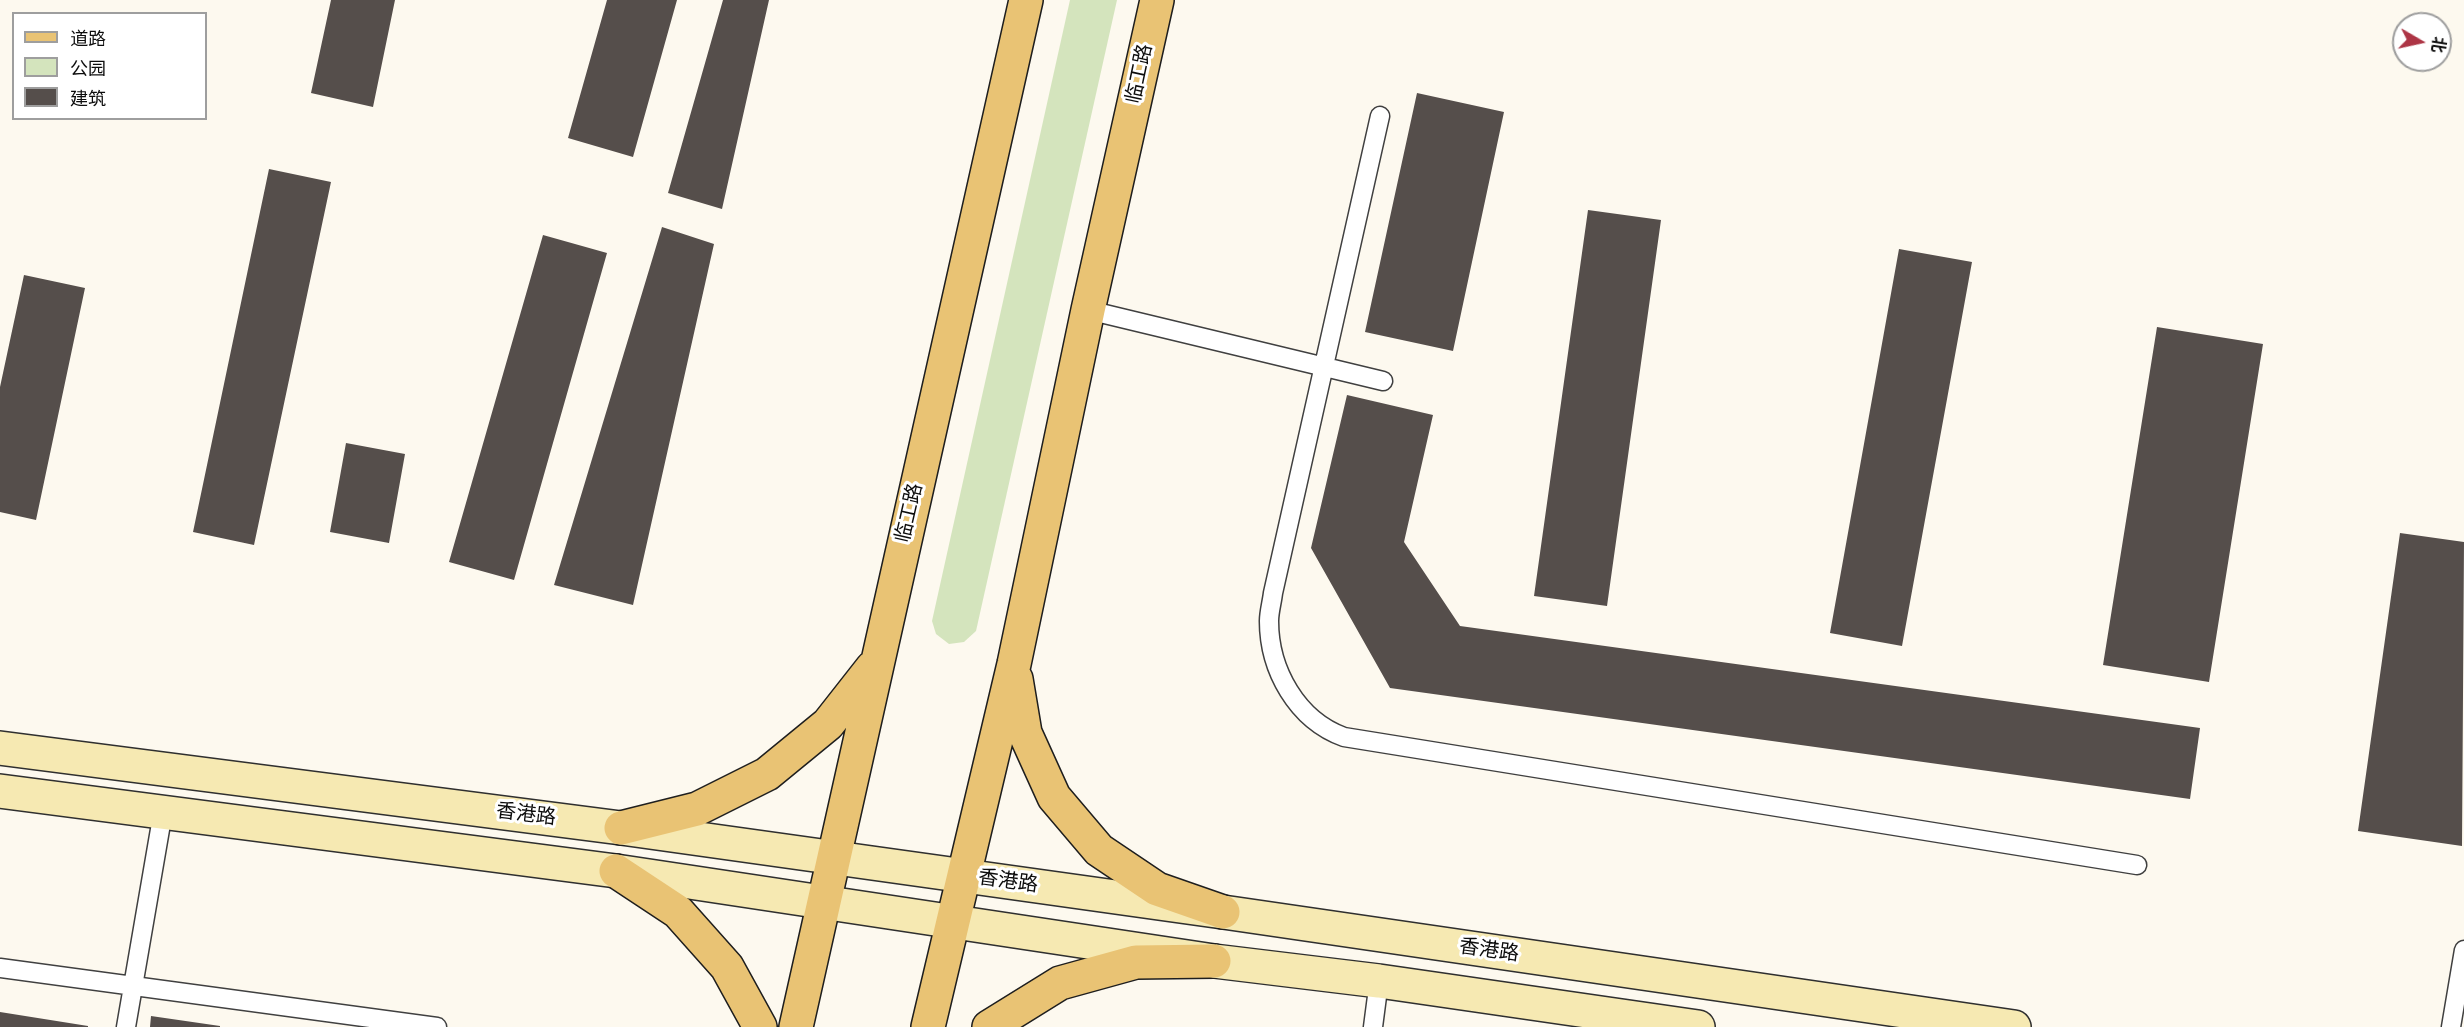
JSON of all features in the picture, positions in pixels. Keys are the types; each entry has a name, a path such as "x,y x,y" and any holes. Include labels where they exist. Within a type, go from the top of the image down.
{"main road":[{"name":"临工路","path":"796,1027 1026,0"},
{"name":"临工路","path":"928,1027 1014,664 1088,310 1157,0"},
{"path":"621,828 697,809 767,774 828,724 877,662"},
{"path":"1014,664 1025,733 1054,797 1099,850 1157,889 1223,912"},
{"name":"香港路","path":"0,748 834,857 2014,1027"},
{"path":"0,791 616,871 1214,961 1379,981 1665,1025 1698,1027"},
{"path":"616,871 678,912 727,967 760,1027"},
{"path":"989,1027 1060,983 1136,962 1214,961"}],"lane":[{"path":"1380,116 1273,593 1269,621 1272,648 1280,677 1303,709 1331,732 1344,736 2138,865"},
{"path":"1088,310 1383,381"},
{"path":"126,1027 163,812"},
{"path":"2451,1027 2464,950"},
{"path":"0,968 437,1027"},
{"path":"1373,1027 1379,981"}],"green space":[{"path":"1070,0 1117,0 976,631 964,642 949,644 936,634 932,621"}],"building":[{"path":"331,0 395,0 373,107 311,93"},
{"path":"607,0 677,0 633,157 568,138"},
{"path":"723,0 769,0 722,209 668,193"},
{"path":"1417,93 1504,112 1453,351 1365,332"},
{"path":"269,169 331,182 254,545 193,532"},
{"path":"1588,210 1661,220 1607,606 1534,596"},
{"path":"662,227 714,244 633,605 554,585"},
{"path":"543,235 607,253 514,580 449,562"},
{"path":"1899,249 1972,262 1902,646 1830,633"},
{"path":"24,275 85,288 36,520 0,512 0,387"},
{"path":"2157,327 2263,344 2209,682 2103,665"},
{"path":"1347,395 1433,415 1404,542 1460,626 2200,728 2190,799 1390,688 1311,548"},
{"path":"346,443 405,454 389,543 330,532"},
{"path":"2400,533 2464,542 2462,846 2358,831"},
{"path":"0,1012 88,1026 88,1027 0,1027"},
{"path":"151,1016 220,1026 220,1027 150,1027"}]}
